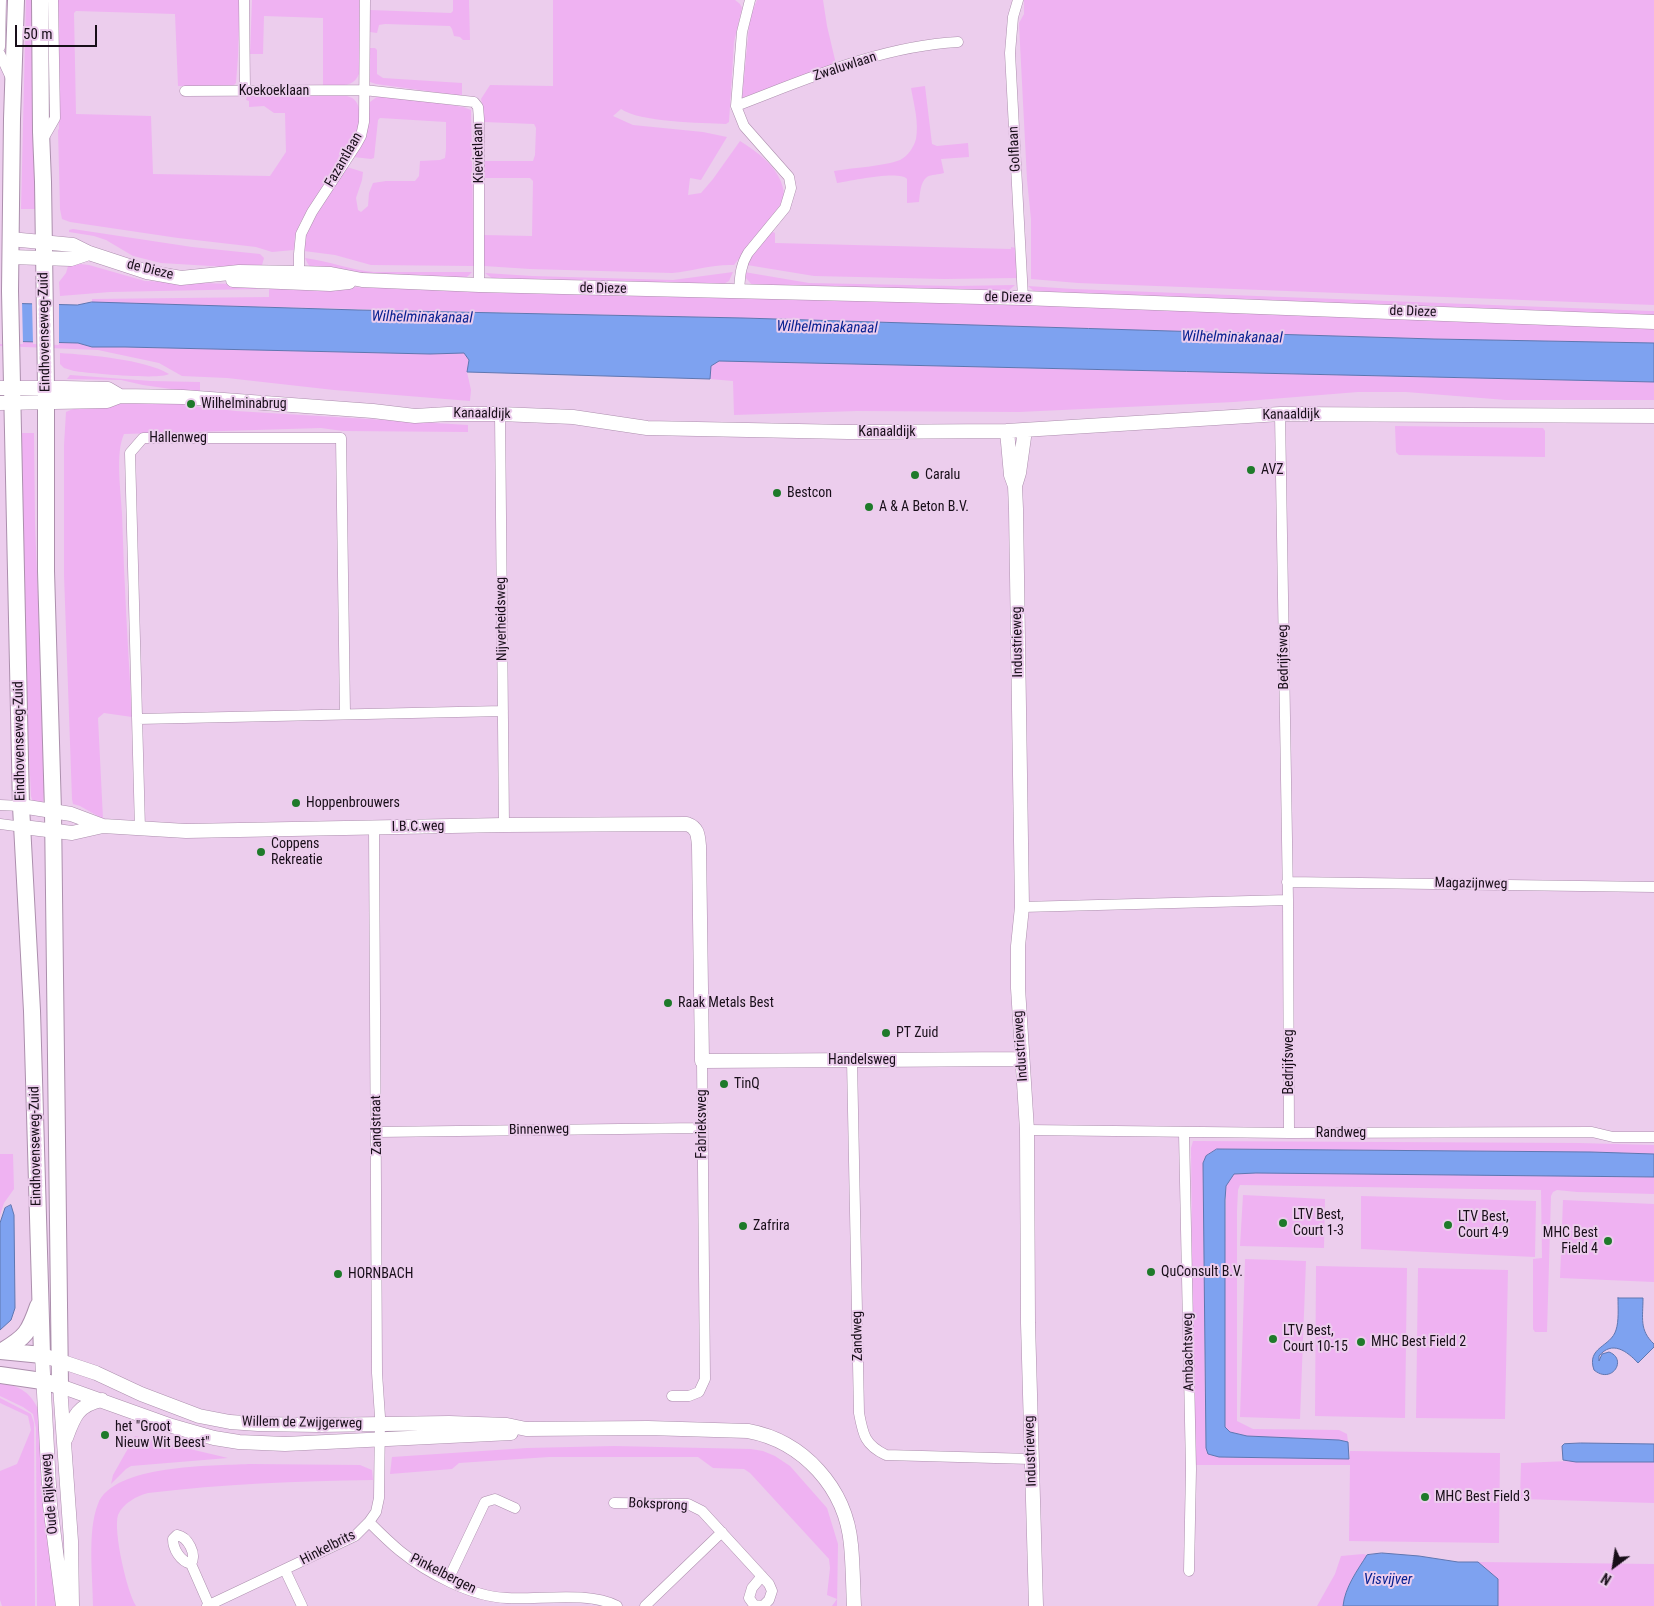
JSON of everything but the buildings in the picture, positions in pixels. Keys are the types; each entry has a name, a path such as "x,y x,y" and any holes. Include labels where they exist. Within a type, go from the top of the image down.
{"main road":[{"name":"Eindhovenseweg-Zuid","path":"16,0 14,85 5,239 5,256 10,291 12,353 6,395 21,806 32,1011 42,1355"},
{"name":"Eindhovenseweg-Zuid","path":"40,0 46,395 46,571 53,811 61,1318 60,1386"},
{"path":"1,1351 24,1336 32,1323 40,1298"},
{"path":"1,1351 42,1355"},
{"path":"0,1374 60,1386"}],"street":[{"path":"0,47 2,0"},
{"path":"41,143 54,118 53,0"},
{"path":"244,0 244,91"},
{"name":"Fazantlaan","path":"299,278 301,234 305,224 361,136 364,122 365,0"},
{"path":"739,292 740,269 743,260 785,208 791,188 789,178 744,126 736,106 742,32 750,0"},
{"name":"Golflaan","path":"1018,0 1013,17 1010,53 1023,298"},
{"name":"Zwaluwlaan","path":"736,106 871,58 938,43 958,42"},
{"name":"Eindhovenseweg-Zuid","path":"0,54 14,85"},
{"name":"Koekoeklaan","path":"185,91 364,90"},
{"name":"Kievietlaan","path":"364,90 474,102 478,107 479,285"},
{"name":"de Dieze","path":"5,239 73,245 89,253 147,272 181,278 213,276 238,281 299,278 330,284 362,280 479,285 1023,298 1654,322"},
{"path":"5,256 71,259 89,253"},
{"name":"Kanaaldijk","path":"6,395 46,395 107,402 120,396 183,397 415,416 500,414 573,417 647,428 848,432 1007,431 1280,414 1654,416"},
{"name":"Nijverheidsweg","path":"500,414 504,825"},
{"name":"Bedrijfsweg","path":"1280,414 1288,900 1289,1133"},
{"name":"Industrieweg","path":"1025,430 1019,473 1015,486 1022,907 1018,946 1018,979 1026,1130 1028,1323 1036,1606"},
{"name":"Industrieweg","path":"1007,431 1011,475 1015,486"},
{"name":"Hallenweg","path":"138,719 130,453 143,438 341,438 345,713"},
{"path":"140,828 138,719 503,711"},
{"path":"0,805 21,806"},
{"name":"I.B.C.weg","path":"21,806 71,814 103,826"},
{"path":"0,824 23,827"},
{"name":"I.B.C.weg","path":"23,827 72,832 103,826 186,831 504,825 687,824 694,828"},
{"name":"Zandstraat","path":"374,828 377,1373 380,1440"},
{"name":"Fabrieksweg","path":"672,1396 689,1396 700,1392 705,1379 699,846 698,834 694,828"},
{"name":"Magazijnweg","path":"1287,882 1654,887"},
{"path":"1022,907 1288,900"},
{"name":"Handelsweg","path":"702,1061 1022,1059"},
{"name":"Zandweg","path":"852,1060 859,1413 862,1434 873,1449 886,1455 1031,1459"},
{"name":"Binnenweg","path":"377,1132 701,1128"},
{"name":"Randweg","path":"1026,1130 1184,1133 1592,1132 1612,1137 1654,1137"},
{"name":"Ambachtsweg","path":"1184,1133 1191,1469 1189,1570"},
{"name":"Willem de Zwijgerweg","path":"42,1355 96,1373 141,1394 199,1416 258,1424 507,1425 526,1429 648,1428 748,1431 759,1433 785,1443 814,1466 827,1480 840,1500 852,1543 854,1606"},
{"name":"Oude Rijksweg","path":"42,1355 50,1505 63,1606"},
{"name":"Willem de Zwijgerweg","path":"60,1386 172,1426 214,1438 239,1442 285,1444 380,1440 508,1434 526,1429"},
{"name":"Oude Rijksweg","path":"60,1386 71,1541 72,1606"},
{"path":"64,1441 80,1410 87,1404 102,1400"},
{"name":"Hinkelbrits","path":"208,1606 355,1536 376,1512 379,1498 380,1440"},
{"path":"448,1580 485,1502 496,1499 515,1508"},
{"name":"Boksprong","path":"614,1503 688,1504 702,1510 762,1576"},
{"name":"Pinkelbergen","path":"369,1522 400,1552 423,1567 470,1590 490,1596 559,1602 601,1600 617,1606"},
{"path":"645,1606 722,1532"},
{"path":"190,1564 208,1606"},
{"path":"285,1570 302,1606"}],"shaded area":[{"path":"26,0 32,0 36,209 21,209"},
{"path":"58,0 240,0 236,83 233,86 178,86 175,14 76,11 74,13 76,114 151,116 153,174 270,176 286,152 285,113 274,113 264,106 249,107 249,101 246,100 247,96 347,96 356,101 359,110 358,131 300,223 295,236 294,250 272,252 256,247 178,238 70,222 62,219 60,209 58,130"},
{"path":"252,0 359,0 359,74 356,79 344,85 323,85 323,18 264,16 263,54 250,54"},
{"path":"453,0 469,0 470,40 463,40 460,37 454,36 450,26 385,24 379,25 377,33 370,32 370,10 451,13 453,11"},
{"path":"553,0 735,0 740,4 742,8 734,42 729,122 726,124 715,124 656,119 642,117 621,109 613,116 633,125 703,132 727,137 701,180 690,178 688,195 701,193 740,141 771,165 781,181 784,190 784,200 734,265 672,273 484,266 483,235 532,236 533,181 530,178 484,178 484,161 533,161 536,128 534,124 484,122 481,99 490,85 553,86"},
{"path":"757,0 823,0 836,64 742,98 750,17"},
{"path":"1024,0 1654,0 1654,305 1078,283 1031,279 1031,219 1027,180 1019,23 1024,14"},
{"path":"370,48 377,50 377,74 383,78 462,83 462,96 370,82"},
{"path":"925,86 932,144 937,146 968,143 969,157 941,159 944,173 931,175 925,179 921,188 919,202 907,203 907,179 902,177 863,178 837,183 834,171 894,162 908,154 915,142 917,133 916,114 911,88"},
{"path":"388,95 463,107 471,110 474,266 371,265 335,255 304,251 308,227 347,167 363,172 356,198 358,210 361,212 368,206 369,193 373,183 415,181 419,176 420,161 445,158 446,122 380,118 378,120 374,158 354,157 367,135 370,102 378,96"},
{"path":"73,229 192,247 260,254 264,258 261,269 161,263 133,256 106,240 69,232 69,230"},
{"path":"771,231 775,233 775,243 1011,249 1011,247 1016,248 1017,278 944,279 814,276 747,265 750,258"},
{"path":"305,258 374,272 472,272 465,279 375,277 312,269"},
{"path":"80,264 145,281 261,285 256,289 110,292 60,296 59,282 66,273 68,266"},
{"path":"733,272 729,281 720,286 493,279 485,273 673,280"},
{"path":"744,272 809,283 956,286 1015,285 1007,292 752,285"},
{"path":"268,285 1023,304 1654,327 1654,343 1434,339 743,318 92,302 92,299 269,297"},
{"path":"1028,286 1654,311 1654,316 1035,292"},
{"path":"0,341 78,343 92,347 430,354 464,353 469,360 467,372 471,390 470,401 334,390 227,378 182,376 159,363 98,350 0,346"},
{"path":"60,353 131,361 169,374 163,376 139,376 74,371 64,368 60,364"},
{"path":"719,361 1654,382 1654,400 1506,400 1406,392 1358,392 1234,402 1019,412 857,411 734,415 733,381 710,379 711,366"},
{"path":"70,375 151,381 200,382 200,391 192,392 121,380 67,379"},
{"path":"182,402 183,405 236,411 468,425 468,432 343,431 321,428 124,434 121,442 119,473 132,717 104,713 98,718 103,819 73,804 72,799 64,575 64,445 66,412 99,405"},
{"path":"1395,426 1543,428 1545,431 1545,457 1399,455 1396,452"},
{"path":"18,433 34,433 35,524 45,774 43,804 33,803 31,796 24,646"},
{"name":"MHC Best Field 3","path":"1193,1141 1654,1145 1654,1154 1217,1149 1206,1156 1203,1163 1205,1415 1206,1448 1208,1454 1219,1457 1350,1459 1350,1451 1500,1453 1499,1543 1349,1541 1350,1465 1194,1465 1191,1148"},
{"path":"0,1154 13,1154 14,1189 4,1203 0,1215"},
{"path":"1234,1174 1654,1177 1654,1194 1557,1190 1553,1192 1551,1196 1547,1332 1535,1332 1533,1329 1533,1259 1542,1258 1541,1190 1240,1185 1237,1211 1237,1421 1253,1429 1339,1430 1347,1434 1348,1442 1247,1436 1230,1432 1225,1427 1226,1186"},
{"name":"LTV Best, Court 1-3","path":"1243,1195 1325,1199 1324,1248 1240,1246"},
{"name":"LTV Best, Court 4-9","path":"1361,1196 1536,1201 1535,1257 1361,1249"},
{"name":"MHC Best Field 4","path":"1563,1200 1654,1204 1654,1282 1560,1278"},
{"name":"LTV Best, Court 10-15","path":"1245,1259 1306,1261 1300,1419 1240,1417"},
{"name":"MHC Best Field 2","path":"1316,1266 1407,1268 1405,1418 1315,1416"},
{"path":"1418,1268 1508,1270 1505,1419 1416,1418"},
{"path":"0,1384 13,1386 24,1391 32,1399 39,1411 60,1606 37,1606 36,1428 33,1414 0,1396"},
{"path":"0,1398 31,1414 34,1423 35,1606 2,1606 0,1600 0,1471 17,1464 31,1430 28,1416 0,1403"},
{"path":"135,1436 228,1458 131,1466 111,1484 113,1475"},
{"path":"614,1446 751,1449 775,1456 790,1466 827,1508 838,1544 837,1606 832,1606 837,1599 827,1595 829,1559 750,1473 744,1469 713,1468 698,1457 549,1457 459,1463 452,1469 390,1474 392,1457 527,1448"},
{"path":"1569,1461 1654,1462 1654,1503 1520,1499 1521,1463"},
{"path":"249,1464 360,1465 372,1470 373,1480 232,1485 148,1493 139,1496 123,1507 118,1515 117,1523 122,1561 132,1599 136,1606 93,1606 91,1554 93,1527 98,1504 107,1491 123,1481 143,1474 189,1467"},
{"path":"1367,1555 1349,1585 1343,1606 1317,1606 1335,1574 1341,1556"},
{"path":"1478,1562 1654,1564 1654,1606 1498,1606 1498,1579"}],"water":[{"name":"Wilhelminakanaal","path":"92,302 743,318 1434,339 1654,343 1654,382 719,361 711,366 710,379 467,372 469,360 464,353 430,354 92,347 78,343 0,341 0,303 77,305"},
{"path":"1217,1149 1654,1154 1654,1177 1234,1174 1226,1186 1225,1200 1225,1427 1230,1432 1247,1436 1348,1442 1349,1459 1219,1457 1208,1454 1206,1448 1203,1163 1206,1156"},
{"path":"11,1205 14,1215 15,1308 11,1320 0,1330 0,1223 5,1208"},
{"path":"1618,1298 1643,1298 1644,1329 1654,1347 1638,1363 1619,1349 1614,1348 1604,1351 1599,1356 1599,1361 1602,1354 1609,1352 1615,1355 1617,1365 1612,1373 1601,1374 1594,1370 1593,1356 1613,1336 1616,1330"},
{"path":"1564,1444 1654,1444 1654,1462 1576,1462 1563,1460 1562,1446"},
{"name":"Visvijver","path":"1382,1553 1458,1562 1478,1562 1498,1579 1498,1606 1343,1606 1349,1586 1367,1555"}],"pier":[{"path":"0,300 22,301 23,344 0,344"},
{"path":"32,301 59,302 59,345 33,344"}],"place":[{"name":"Wilhelminabrug","path":"191,404"},
{"name":"AVZ","path":"1251,470"},
{"name":"Caralu","path":"915,475"},
{"name":"Bestcon","path":"777,493"},
{"name":"A & A Beton B.V.","path":"869,507"},
{"name":"Hoppenbrouwers","path":"296,803"},
{"name":"Coppens Rekreatie","path":"261,852"},
{"name":"Raak Metals Best","path":"668,1003"},
{"name":"PT Zuid","path":"886,1033"},
{"name":"TinQ","path":"724,1084"},
{"name":"LTV Best, Court 1-3","path":"1283,1223"},
{"name":"LTV Best, Court 4-9","path":"1448,1225"},
{"name":"Zafrira","path":"743,1226"},
{"name":"MHC Best Field 4","path":"1608,1241"},
{"name":"QuConsult B.V.","path":"1151,1272"},
{"name":"HORNBACH","path":"338,1274"},
{"name":"LTV Best, Court 10-15","path":"1273,1339"},
{"name":"MHC Best Field 2","path":"1361,1342"},
{"name":"het \"Groot Nieuw Wit Beest\"","path":"105,1435"},
{"name":"MHC Best Field 3","path":"1425,1497"}]}
